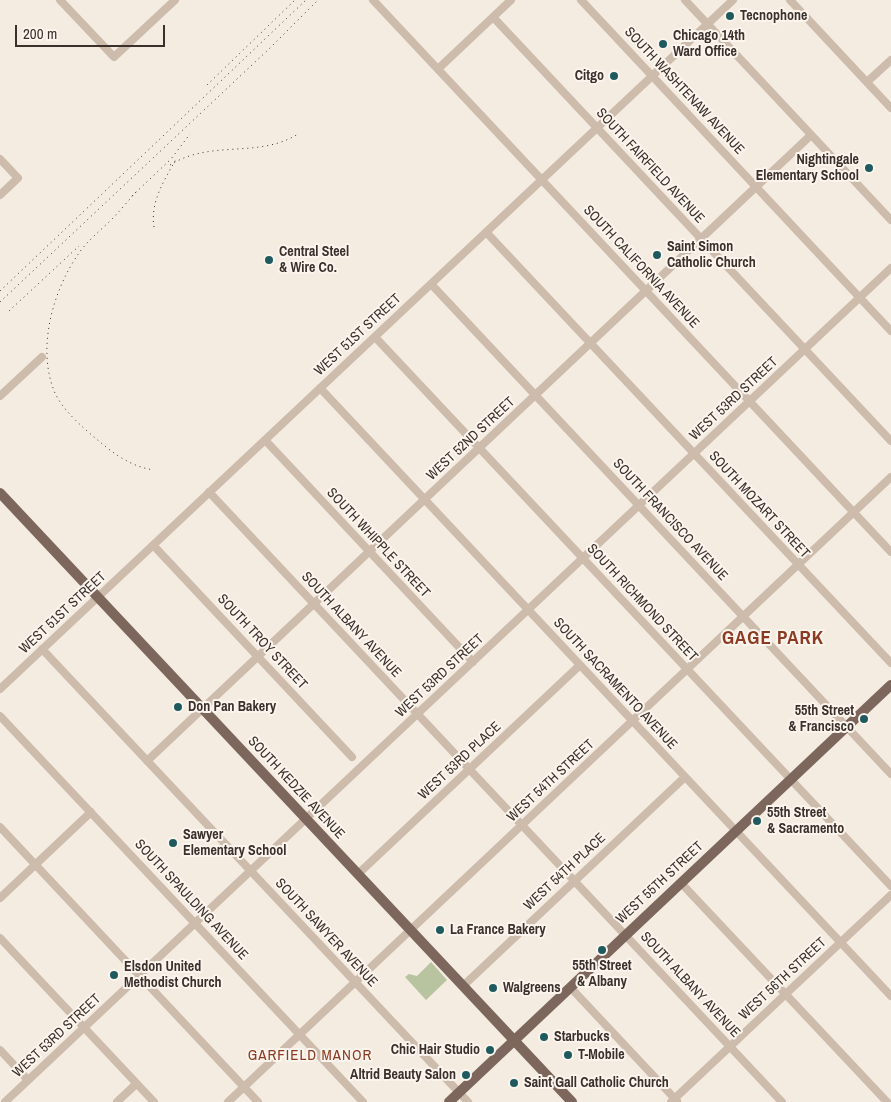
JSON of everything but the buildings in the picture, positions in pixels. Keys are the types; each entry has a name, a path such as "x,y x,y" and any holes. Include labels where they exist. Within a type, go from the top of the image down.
{"main road":[{"name":"SOUTH KEDZIE AVENUE","path":"0,493 572,1102"},
{"name":"WEST 55TH STREET","path":"449,1102 891,684"}],"street":[{"path":"60,0 114,57 175,0"},
{"name":"SOUTH CALIFORNIA AVENUE","path":"373,0 891,552"},
{"path":"438,69 511,0"},
{"name":"SOUTH WASHTENAW AVENUE","path":"581,0 891,331"},
{"path":"685,0 891,220"},
{"name":"WEST 51ST STREET","path":"0,689 733,0"},
{"path":"790,0 891,108"},
{"name":"SOUTH FAIRFIELD AVENUE","path":"493,17 891,441"},
{"path":"867,82 891,60"},
{"name":"WEST 52ND STREET","path":"147,761 812,135"},
{"path":"0,159 18,178 0,195"},
{"name":"SOUTH MOZART STREET","path":"486,232 891,663"},
{"name":"WEST 53RD STREET","path":"5,1102 891,268"},
{"name":"SOUTH FRANCISCO AVENUE","path":"431,284 891,774"},
{"name":"SOUTH RICHMOND STREET","path":"375,337 891,886"},
{"path":"0,396 42,358"},
{"name":"SOUTH SACRAMENTO AVENUE","path":"320,388 891,996"},
{"name":"SOUTH WHIPPLE STREET","path":"265,440 473,662"},
{"name":"WEST 54TH STREET","path":"228,1102 891,477"},
{"name":"SOUTH ALBANY AVENUE","path":"209,492 782,1102"},
{"name":"SOUTH TROY STREET","path":"153,545 352,757"},
{"name":"SOUTH SAWYER AVENUE","path":"42,649 468,1102"},
{"name":"WEST 53RD PLACE","path":"358,874 580,665"},
{"name":"SOUTH SPAULDING AVENUE","path":"0,716 364,1102"},
{"name":"WEST 54TH PLACE","path":"463,986 685,777"},
{"path":"0,898 91,812"},
{"path":"0,827 258,1102"},
{"path":"681,883 887,1102"},
{"name":"WEST 56TH STREET","path":"675,1101 730,1046 891,895"},
{"path":"0,938 154,1102"},
{"path":"570,987 675,1101"},
{"path":"0,1050 28,1080"},
{"path":"117,1102 136,1084"}],"green space":[{"path":"431,962 447,980 426,1000 405,977 409,974 417,976"}],"railway":[{"path":"207,85 295,0"},
{"path":"0,291 306,0"},
{"path":"0,302 270,48 318,0"},
{"path":"132,196 171,159 190,134"},
{"path":"170,165 186,157 202,153 267,146 298,134"},
{"path":"154,227 153,218 156,200 176,159"},
{"path":"136,192 86,244 70,268 55,302 50,320 47,358 55,393 61,404 73,418 110,450 135,465 154,470"},
{"path":"9,311 79,246"}],"place":[{"name":"Tecnophone","path":"730,16"},
{"name":"Chicago 14th Ward Office","path":"663,44"},
{"name":"Citgo","path":"614,76"},
{"name":"Nightingale Elementary School","path":"869,168"},
{"name":"Saint Simon Catholic Church","path":"657,255"},
{"name":"Central Steel & Wire Co.","path":"269,260"},
{"name":"Don Pan Bakery","path":"178,707"},
{"name":"55th Street & Francisco","path":"864,719"},
{"name":"55th Street & Sacramento","path":"757,821"},
{"name":"Sawyer Elementary School","path":"173,843"},
{"name":"La France Bakery","path":"440,930"},
{"name":"55th Street & Albany","path":"602,950"},
{"name":"Elsdon United Methodist Church","path":"114,975"},
{"name":"Walgreens","path":"493,988"},
{"name":"Starbucks","path":"544,1037"},
{"name":"Chic Hair Studio","path":"490,1050"},
{"name":"T-Mobile","path":"568,1055"},
{"name":"Altrid Beauty Salon","path":"466,1075"},
{"name":"Saint Gall Catholic Church","path":"514,1083"}],"district":[{"name":"GAGE PARK","path":"773,639"},
{"name":"GARFIELD MANOR","path":"310,1056"}]}
